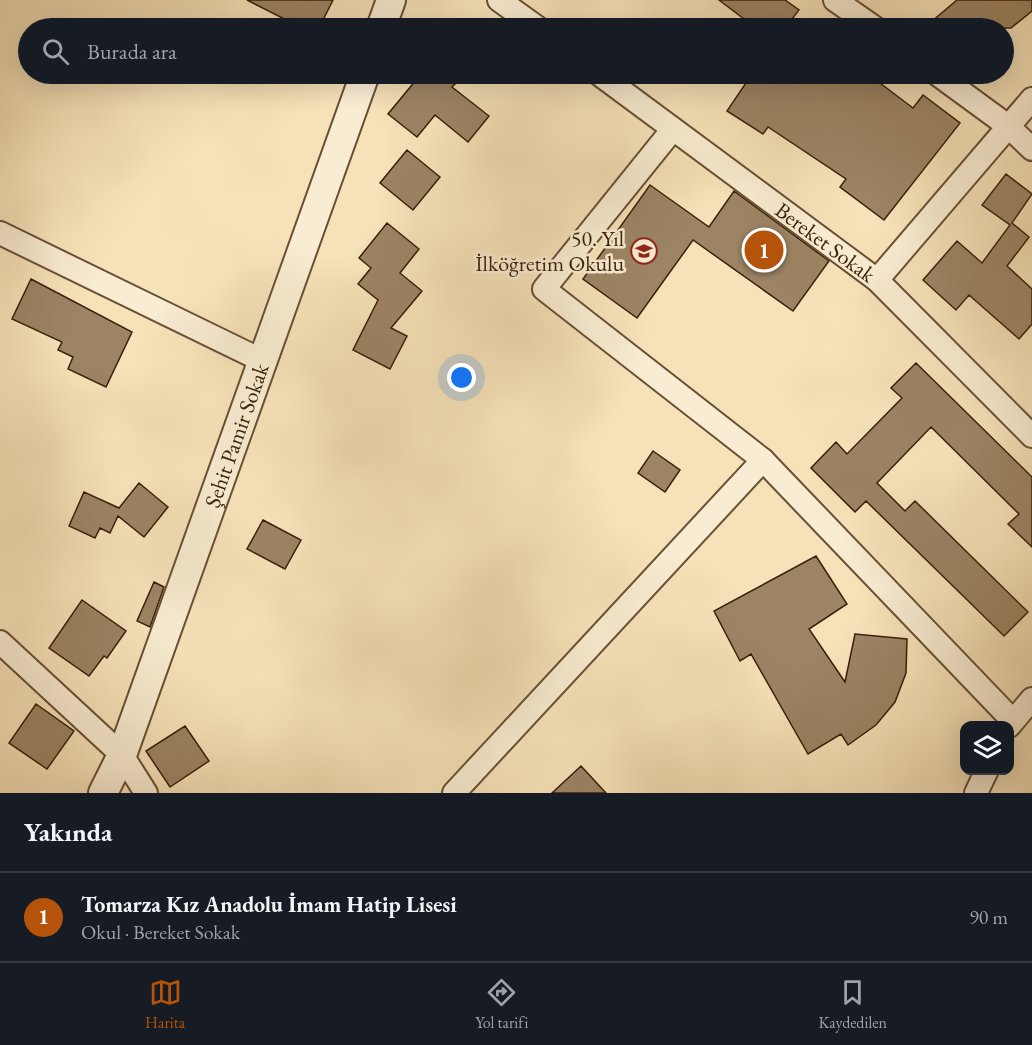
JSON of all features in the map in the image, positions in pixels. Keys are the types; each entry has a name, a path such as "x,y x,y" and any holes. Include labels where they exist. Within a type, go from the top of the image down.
{"street":[{"path":"385,18 392,0"},
{"path":"499,0 524,18"},
{"path":"835,0 861,18"},
{"name":"Şehit Pamir Sokak","path":"103,793 122,755 361,84"},
{"name":"Bereket Sokak","path":"613,84 877,280 1032,436"},
{"path":"950,84 1008,126 1032,149"},
{"path":"877,280 1032,99"},
{"path":"674,129 544,288 763,460 1009,721"},
{"path":"0,233 263,361"},
{"path":"454,793 763,460"},
{"path":"0,642 122,755 146,793"},
{"path":"1013,721 1032,699"},
{"path":"976,793 985,775"}],"building":[{"path":"247,0 333,0 324,18 282,18"},
{"path":"719,0 785,0 799,10 793,18 743,18"},
{"path":"957,0 1032,0 1032,11 1014,26 1014,18 936,18"},
{"path":"413,84 455,84 452,87 489,116 468,142 435,115 417,137 388,114"},
{"path":"745,84 881,84 913,108 923,95 960,123 884,220 840,187 846,179 768,127 763,134 727,111"},
{"path":"407,150 440,177 413,210 380,183"},
{"path":"1006,174 1032,194 1012,223 1029,237 1007,266 1032,289 1032,324 1019,339 969,295 956,310 923,280 957,241 982,263 1010,225 982,205"},
{"path":"650,185 709,227 734,191 829,261 793,311 693,240 637,318 583,279"},
{"path":"387,223 419,249 400,273 422,291 391,328 407,336 390,369 353,350 378,300 358,284 371,268 359,258"},
{"path":"31,279 132,332 106,387 68,369 73,357 58,350 62,342 12,319"},
{"path":"916,363 1032,477 1032,547 1008,524 1019,514 931,427 877,483 905,511 915,501 1028,612 1004,636 866,501 855,512 811,468 836,442 847,454 902,398 891,388"},
{"path":"653,451 680,470 665,492 638,473"},
{"path":"139,483 168,507 144,537 118,516 110,533 100,528 95,538 69,526 84,492 119,508"},
{"path":"263,520 301,540 285,569 247,549"},
{"path":"816,556 847,604 809,629 845,682 855,634 907,639 906,673 895,702 876,725 848,745 841,734 808,754 751,654 740,661 714,611"},
{"path":"154,582 164,587 150,627 137,621"},
{"path":"82,600 126,631 107,658 104,656 89,676 49,648"},
{"path":"36,704 74,731 47,769 9,743"},
{"path":"185,726 209,761 170,787 146,751"},
{"path":"581,766 606,793 552,793"}],"place":[{"name":"Tomarza Kız Anadolu İmam Hatip Lisesi","path":"764,250"},
{"name":"50. Yıl İlköğretim Okulu","path":"644,251"}]}
